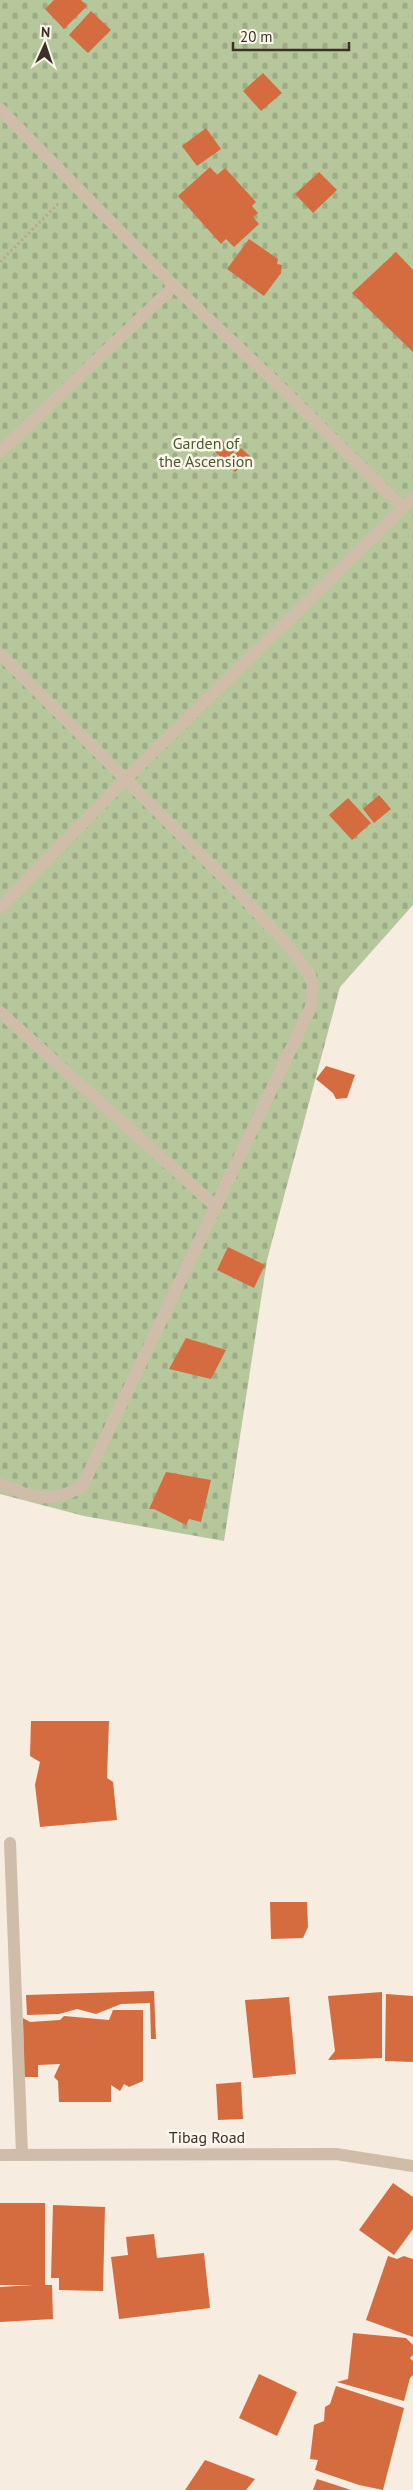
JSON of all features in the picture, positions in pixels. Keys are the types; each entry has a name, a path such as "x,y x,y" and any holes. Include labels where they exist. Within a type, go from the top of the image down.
{"street":[{"path":"0,110 174,286 403,508"},
{"path":"0,452 174,286"},
{"path":"0,908 125,780 413,498"},
{"path":"0,654 241,895 289,947 310,975 313,986 311,1007 82,1487 55,1498 42,1498 28,1497 0,1484"},
{"path":"0,1012 216,1207"},
{"path":"10,1842 22,2154"},
{"name":"Tibag Road","path":"0,2155 336,2154 413,2166"}],"path":[{"path":"0,262 76,186"}],"green space":[{"name":"Garden of the Ascension","path":"0,0 413,0 413,905 340,987 267,1260 224,1541 84,1516 0,1494"}],"building":[{"path":"54,0 81,0 87,6 64,29 45,9"},
{"path":"91,11 111,30 88,53 69,35"},
{"path":"263,73 282,93 261,111 243,91"},
{"path":"206,128 221,149 197,166 182,146"},
{"path":"210,167 217,175 225,168 256,202 252,206 258,213 253,217 259,224 234,247 226,239 221,244 178,196"},
{"path":"319,172 337,190 313,213 295,194"},
{"path":"249,239 278,259 277,264 282,265 281,273 264,296 227,269"},
{"path":"396,252 413,270 413,352 352,293"},
{"path":"222,440 226,444 229,440 241,445 225,461 212,449"},
{"path":"241,448 251,457 235,472 226,464"},
{"path":"379,795 391,809 374,823 363,809"},
{"path":"348,798 371,823 352,840 329,815"},
{"path":"326,1066 355,1075 347,1098 336,1099 333,1093 316,1079"},
{"path":"228,1247 265,1265 254,1288 217,1270"},
{"path":"186,1338 226,1350 211,1379 169,1369"},
{"path":"166,1472 211,1480 201,1522 189,1519 186,1525 154,1509 149,1509"},
{"path":"31,1721 109,1721 107,1778 113,1782 117,1820 40,1827 35,1785 40,1762 30,1756"},
{"path":"270,1902 307,1902 308,1927 303,1938 271,1939"},
{"path":"154,1991 156,2039 151,2039 150,2003 121,2004 96,2014 77,2009 59,2014 27,2015 26,1995"},
{"path":"382,1992 382,2058 328,2060 335,2051 328,1996"},
{"path":"386,1994 413,1996 413,2062 385,2061"},
{"path":"289,1997 296,2074 253,2078 245,2000"},
{"path":"113,2010 143,2010 143,2081 129,2087 124,2084 120,2091 111,2085 111,2102 59,2102 58,2081 54,2077 60,2064 38,2065 38,2077 24,2077 23,2018 30,2022 60,2020 64,2016 109,2020"},
{"path":"241,2082 243,2119 218,2120 216,2084"},
{"path":"393,2183 413,2197 413,2229 394,2255 359,2230"},
{"path":"0,2203 45,2203 45,2285 52,2285 53,2319 0,2322 0,2287 33,2285 0,2285"},
{"path":"53,2205 105,2207 103,2291 59,2290 59,2278 51,2278"},
{"path":"154,2234 157,2258 204,2253 210,2308 119,2319 111,2257 128,2255 126,2237"},
{"path":"388,2256 397,2259 404,2256 413,2259 413,2337 366,2320"},
{"path":"353,2333 406,2338 413,2345 413,2355 410,2358 413,2361 413,2375 410,2378 404,2401 337,2382 348,2379"},
{"path":"259,2374 297,2392 277,2436 239,2418"},
{"path":"336,2386 404,2408 383,2490 359,2485 315,2470 318,2460 310,2459 314,2425 324,2421 325,2407 330,2404"},
{"path":"205,2460 255,2479 246,2490 185,2490"},
{"path":"317,2479 351,2490 313,2490"}]}
